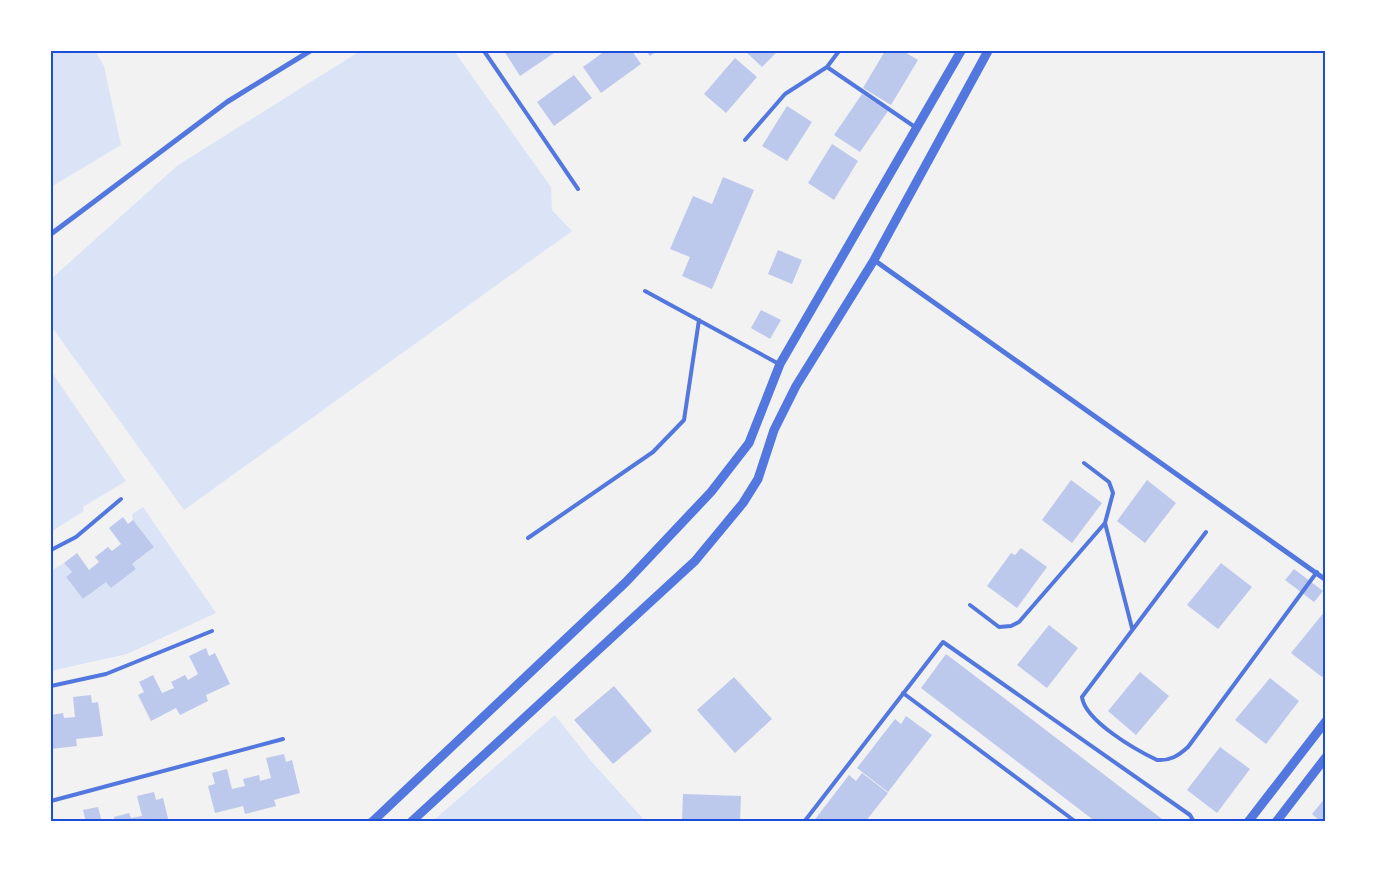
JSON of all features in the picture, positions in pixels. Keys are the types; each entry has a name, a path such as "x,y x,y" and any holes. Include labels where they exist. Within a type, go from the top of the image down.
{"street":[{"path":"51,234 228,102 310,51"},
{"path":"372,822 619,589 711,492 748,443 780,364 961,51"},
{"path":"411,822 695,561 714,540 758,479 774,430 783,412 825,336 874,260 988,51"},
{"path":"874,260 1326,580"},
{"path":"1248,822 1326,721"},
{"path":"1276,822 1326,757"}],"lane":[{"path":"484,51 578,189"},
{"path":"745,140 785,94 827,67 839,51"},
{"path":"827,67 917,128"},
{"path":"645,291 780,364"},
{"path":"528,538 653,452 684,420 699,320"},
{"path":"970,605 999,627 1011,626 1019,622 1105,523 1112,499 1112,487 1110,482 1084,463"},
{"path":"51,550 76,537 121,499"},
{"path":"1105,523 1132,628"},
{"path":"1206,532 1082,697 1084,706 1094,719 1157,760 1167,760 1179,755 1188,747 1316,572"},
{"path":"51,686 106,674 212,631"},
{"path":"804,822 943,642 1190,815 1194,822"},
{"path":"903,693 1076,822"},
{"path":"51,800 282,739"}],"shaded area":[{"path":"51,51 95,51 104,66 121,145 51,187"},
{"path":"360,51 454,51 551,187 552,210 572,231 184,510 51,326 51,279 178,165"},
{"path":"51,371 126,481 83,507 84,511 51,532"},
{"path":"143,507 216,613 127,654 51,671 51,571 64,563 72,572 66,577 83,599 106,582 111,588 136,569 132,564 154,547 133,520 132,514"},
{"path":"555,715 592,762 646,822 438,822 435,819"}],"building":[{"path":"504,51 557,51 520,76"},
{"path":"605,51 632,51 641,64 601,93 583,67"},
{"path":"646,51 657,51 650,56"},
{"path":"745,51 778,51 762,67"},
{"path":"885,51 903,51 918,60 891,105 863,88"},
{"path":"735,58 757,77 726,113 704,94"},
{"path":"574,75 592,98 554,126 537,102"},
{"path":"862,94 888,111 860,152 834,135"},
{"path":"787,106 812,122 787,161 762,146"},
{"path":"832,144 858,161 834,200 808,183"},
{"path":"723,177 754,190 712,289 682,276 690,257 670,249 693,196 712,204"},
{"path":"778,250 802,260 792,284 768,274"},
{"path":"761,310 781,320 770,339 751,328"},
{"path":"1071,480 1102,503 1072,543 1042,520"},
{"path":"1147,480 1176,503 1145,543 1117,521"},
{"path":"123,517 128,524 133,520 154,547 132,564 136,569 111,588 106,582 83,599 66,577 72,572 64,563 77,553 89,570 99,562 95,557 108,547 112,551 121,544 109,528"},
{"path":"1021,548 1047,567 1017,608 987,586 1011,553 1015,555"},
{"path":"1221,563 1252,587 1218,629 1187,605"},
{"path":"1294,569 1323,591 1314,602 1285,580"},
{"path":"1325,611 1326,672 1322,677 1291,653"},
{"path":"1049,625 1078,648 1047,688 1017,665"},
{"path":"206,648 209,656 215,653 230,684 206,695 208,701 180,715 176,708 151,721 138,695 144,692 139,682 153,675 162,693 174,688 171,682 185,675 188,680 198,674 189,656"},
{"path":"946,654 1166,822 1096,822 921,688"},
{"path":"1140,672 1169,696 1136,735 1108,711"},
{"path":"734,677 772,719 735,753 697,710"},
{"path":"1270,678 1299,701 1266,744 1235,720"},
{"path":"614,686 652,731 613,764 574,720"},
{"path":"91,695 92,703 98,702 103,736 76,739 77,746 51,749 51,715 63,713 64,718 75,717 73,697"},
{"path":"906,716 932,735 888,792 857,768 895,719 901,724"},
{"path":"1220,747 1250,769 1217,813 1187,790"},
{"path":"284,754 286,762 292,760 300,793 274,800 276,806 245,814 243,806 215,813 208,786 215,784 212,773 227,769 232,789 245,786 243,779 259,775 260,781 271,778 266,758"},
{"path":"862,773 888,793 865,822 813,822 849,775 856,781"},
{"path":"154,792 156,800 163,798 169,822 115,822 114,817 129,813 131,818 142,816 137,796"},
{"path":"683,794 741,796 740,822 682,822"},
{"path":"1326,797 1326,822 1321,822 1312,814"},
{"path":"98,807 102,822 86,822 83,810"}]}
